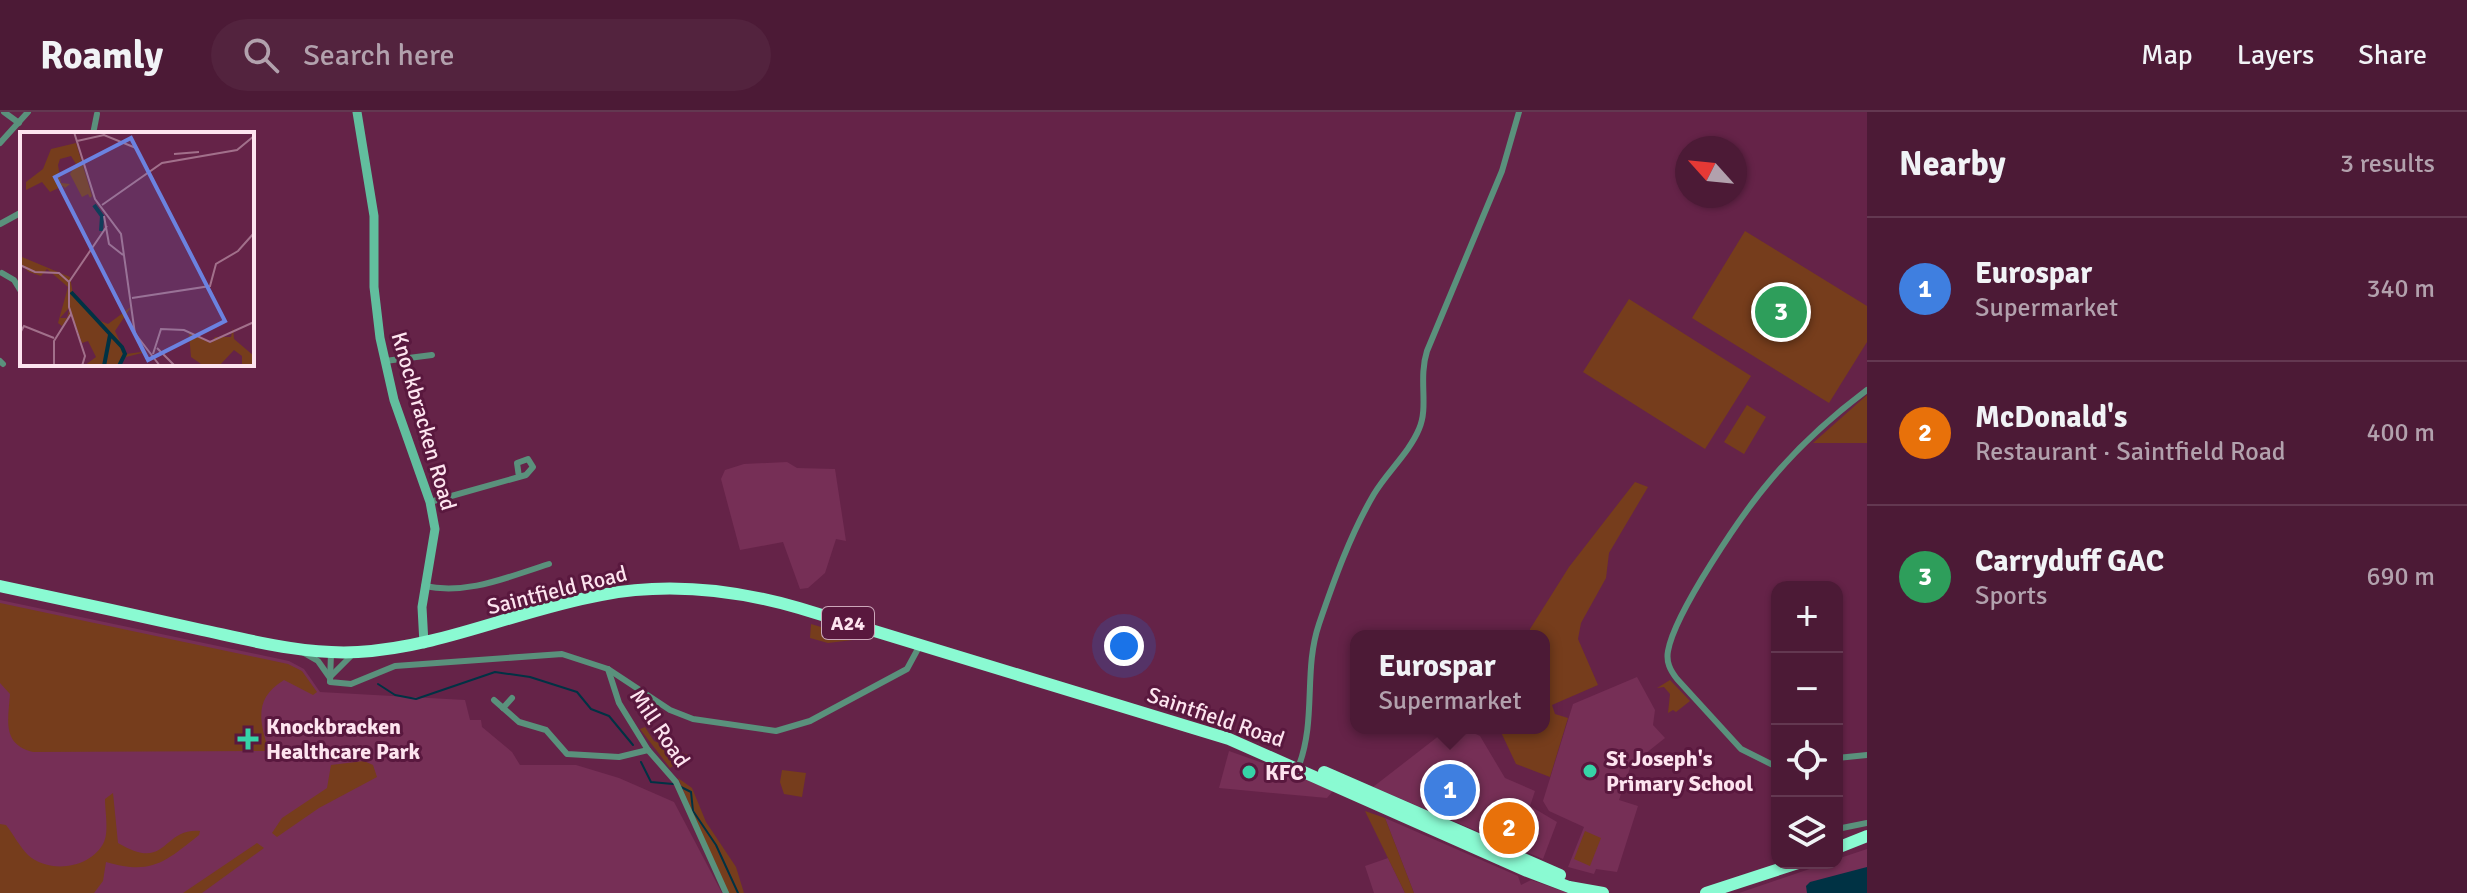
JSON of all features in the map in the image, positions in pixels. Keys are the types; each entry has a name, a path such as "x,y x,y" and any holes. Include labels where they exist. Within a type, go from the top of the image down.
{"highway":[{"name":"Saintfield Road","path":"0,586 294,648 331,652 424,644 597,595 671,588 756,597 1229,739 1569,887 1599,892"},
{"name":"Saintfield Road","path":"1298,768 1311,766 1599,892"},
{"path":"1381,796 1383,802 1448,832 1459,841"},
{"path":"1843,838 1867,836"},
{"path":"1706,893 1780,869"}],"street":[{"path":"4,112 19,123"},
{"path":"0,143 28,112"},
{"name":"Knockbracken Road","path":"357,112 374,216 374,295 385,361 406,440 430,502 435,529 424,586 424,644"},
{"path":"1298,768 1310,733 1311,654 1319,625 1373,496 1418,431 1423,415 1421,373 1427,351 1502,171 1519,112"},
{"path":"93,132 97,114"},
{"path":"0,224 20,213"},
{"path":"2,273 14,280 20,290"},
{"path":"385,361 432,355"},
{"path":"1771,764 1741,749 1672,672 1668,654 1694,596 1748,510 1808,439 1867,390"},
{"path":"430,502 519,477"},
{"path":"424,586 449,590 471,588 549,564"},
{"path":"294,648 318,661 330,680 351,684 395,666 544,653 577,656 608,669 680,715 728,727 776,731 810,721 907,669 920,645"},
{"path":"330,680 331,652"},
{"path":"330,680 356,652"},
{"name":"Mill Road","path":"608,669 619,703 648,750 670,774 680,792 726,893"},
{"path":"503,708 512,698"},
{"path":"494,700 519,722 546,730 571,755 619,757 648,750"},
{"path":"1843,757 1867,755"},
{"path":"1843,836 1867,823"}],"shaded area":[{"path":"1745,231 1867,306 1867,342 1829,403 1692,318"},
{"path":"1629,299 1751,376 1705,449 1583,372"},
{"path":"1867,395 1867,443 1813,443"},
{"path":"1747,405 1766,417 1744,454 1724,442"},
{"path":"787,462 797,468 835,469 846,541 836,539 825,573 808,588 800,589 783,542 740,550 721,479 725,470 744,464"},
{"path":"1635,482 1648,487 1609,553 1606,578 1581,623 1578,639 1598,685 1552,705 1555,714 1568,718 1550,777 1516,764 1502,734 1550,734 1550,630 1530,629 1569,567"},
{"name":"Knockbracken Healthcare Park","path":"0,600 289,661 304,669 320,692 465,700 470,720 481,720 482,727 512,752 520,765 576,765 619,778 674,802 722,893 0,893"},
{"path":"0,603 288,664 302,671 317,692 313,695 284,680 268,694 263,702 261,720 269,751 33,752 16,743 9,730 10,694 0,683"},
{"path":"811,624 861,639 828,643 810,638"},
{"name":"St Joseph's Primary School","path":"1637,677 1655,710 1653,725 1665,738 1631,765 1619,800 1638,806 1617,872 1596,869 1594,874 1568,867 1584,827 1549,811 1543,801 1573,704"},
{"path":"1670,680 1690,701 1676,712 1668,713 1670,694 1664,687 1657,688"},
{"path":"645,727 654,741 690,756 670,768 640,729"},
{"path":"1441,734 1476,734 1480,736 1505,778 1535,791 1530,806 1557,822 1543,859 1373,787"},
{"path":"1229,751 1333,791 1327,798 1219,788"},
{"path":"364,761 373,765 377,777 319,808 277,837 272,833 282,818 327,788 331,765"},
{"path":"782,770 806,773 802,797 784,794 780,782"},
{"path":"678,778 692,788 706,822 736,867 744,893 727,893"},
{"path":"113,793 118,843 134,851 156,852 187,832 200,831 199,835 176,853 146,867 106,862 103,881 94,893 0,893 0,824 6,825 25,852 37,861 58,866 80,863 98,851 104,842 107,827 105,799"},
{"path":"1365,811 1385,818 1414,893 1405,893"},
{"path":"1385,818 1518,876 1521,885 1531,880 1568,893 1414,893"},
{"path":"1585,831 1601,838 1590,866 1574,859"},
{"path":"257,843 264,848 202,893 183,893"},
{"path":"1867,849 1867,893 1739,893 1809,869 1843,869 1843,857"},
{"path":"1388,858 1405,893 1374,893 1365,866"}],"water":[{"path":"1867,867 1867,893 1807,893 1806,886 1810,882"}],"waterway":[{"path":"378,684 395,695 416,699 495,672 530,677 577,692 591,709 609,716 633,745"},
{"path":"641,762 651,782 673,784"},
{"path":"679,786 691,792 693,811 716,845 738,893"}],"place":[{"name":"Carryduff GAC","path":"1781,312"},
{"name":"Knockbracken Healthcare Park","path":"248,739"},
{"name":"St Joseph's Primary School","path":"1590,771"},
{"name":"KFC","path":"1249,772"},
{"name":"Eurospar","path":"1450,790"},
{"name":"McDonald's","path":"1509,828"}]}
